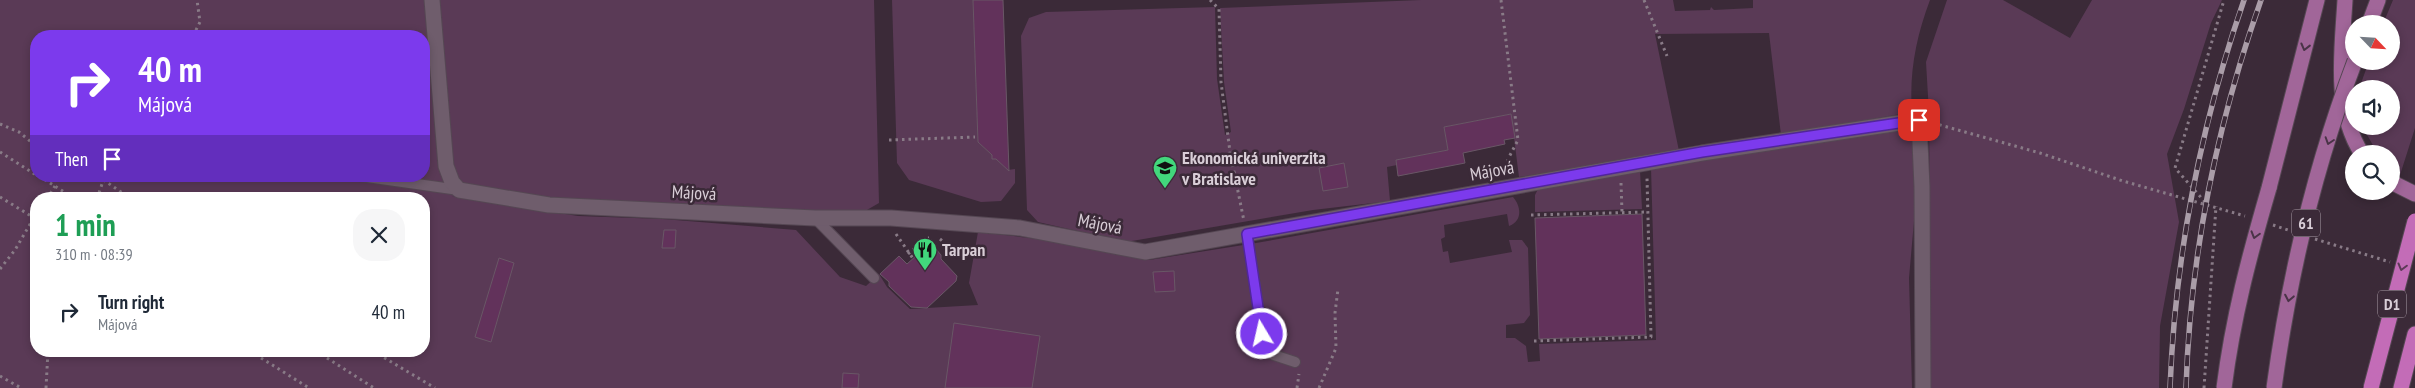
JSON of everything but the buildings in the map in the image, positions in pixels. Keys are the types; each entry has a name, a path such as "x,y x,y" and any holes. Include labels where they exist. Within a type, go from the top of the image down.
{"highway":[{"name":"D1","path":"2371,388 2415,220"},
{"name":"D1","path":"2402,388 2415,334"}],"main road":[{"path":"2224,388 2231,334 2244,273 2284,130 2317,0"},
{"path":"2345,0 2343,94 2346,121 2356,145"},
{"path":"2372,15 2378,0"},
{"name":"61","path":"2274,388 2297,259 2322,162 2352,70"},
{"path":"2400,186 2415,194"}],"street":[{"path":"432,0 446,166 452,182 459,190"},
{"path":"1919,120 1922,187 1923,388"},
{"name":"Májová","path":"459,190 548,205 814,218 891,218 1020,228 1145,252 1647,162 1919,120"}],"lane":[{"path":"402,182 459,190"},
{"path":"814,218 874,278"},
{"path":"1247,234 1265,352 1295,362"}],"path":[{"path":"196,30 200,22 197,0"},
{"path":"1210,0 1220,9 1221,82 1230,152 1247,234"},
{"path":"1501,0 1518,140 1508,159 1509,187"},
{"path":"1644,0 1667,56"},
{"path":"2205,203 2175,168 2224,0"},
{"path":"1919,120 2040,153 2123,181 2216,206 2204,388"},
{"path":"0,124 19,132 30,141"},
{"path":"889,140 975,137"},
{"path":"0,152 30,170"},
{"path":"1534,341 1651,337 1647,162"},
{"path":"1620,167 1622,212"},
{"path":"49,182 64,192"},
{"path":"105,182 120,192"},
{"path":"51,192 55,186"},
{"path":"0,197 30,214"},
{"path":"1531,215 1648,212"},
{"path":"0,269 15,250 30,225"},
{"path":"895,233 914,260"},
{"path":"908,254 926,238 942,239 959,255"},
{"path":"1319,388 1336,348 1335,313 1338,289"},
{"path":"46,388 48,357"},
{"path":"260,357 309,388"},
{"path":"325,357 374,388"},
{"path":"383,357 435,388"},
{"path":"0,376 21,388"}],"shaded area":[{"path":"0,0 874,0 879,203 860,214 630,207 452,196 578,216 663,219 796,230 840,277 866,286 879,274 887,287 910,309 978,305 969,283 978,232 1056,241 1149,260 1513,197 1519,209 1519,217 1514,224 1509,226 1507,214 1444,225 1445,237 1441,239 1443,252 1448,251 1450,263 1512,252 1509,240 1522,240 1528,248 1530,315 1524,323 1506,325 1506,338 1515,338 1526,346 1528,362 1540,361 1539,344 1656,340 1651,168 1873,133 1903,130 1914,135 1914,221 1909,278 1912,388 0,388"},
{"path":"892,0 973,0 978,142 1008,170 1015,169 1015,183 1001,201 981,202 909,180 897,163"},
{"path":"1421,0 1673,0 1675,11 1710,10 1711,7 1714,10 1753,8 1753,0 1930,0 1917,41 1912,83 1912,112 1781,135 1769,33 1655,34 1679,151 1519,177 1511,114 1444,127 1448,150 1396,160 1397,165 1387,167 1390,201 1313,210 1126,242 1038,222 1027,210 1021,36 1029,18 1046,12 1215,7 1217,79 1225,135 1231,132 1224,82 1220,8"},
{"path":"1947,0 2003,0 2070,38 2092,0 2222,0 2211,23 2184,109 2167,154 2179,222 2160,326 2159,388 1931,388 1929,113 1926,62"},
{"path":"2393,0 2415,0 2415,128 2400,175 2400,145 2373,145 2367,135 2400,135 2400,80 2362,80 2366,70 2400,70 2400,15 2387,15"},
{"path":"1640,170 1642,209 1535,212 1535,195 1538,189"}],"railway":[{"path":"2170,388 2178,290 2184,240 2193,191 2215,95 2244,0"},
{"path":"2186,388 2193,289 2208,191 2231,94 2261,0"}],"place":[{"name":"Ekonomická univerzita v Bratislave","path":"1165,189"},
{"name":"Tarpan","path":"925,271"}],"route":[{"path":"1262,334 1247,234 1702,152 1919,120"}]}
